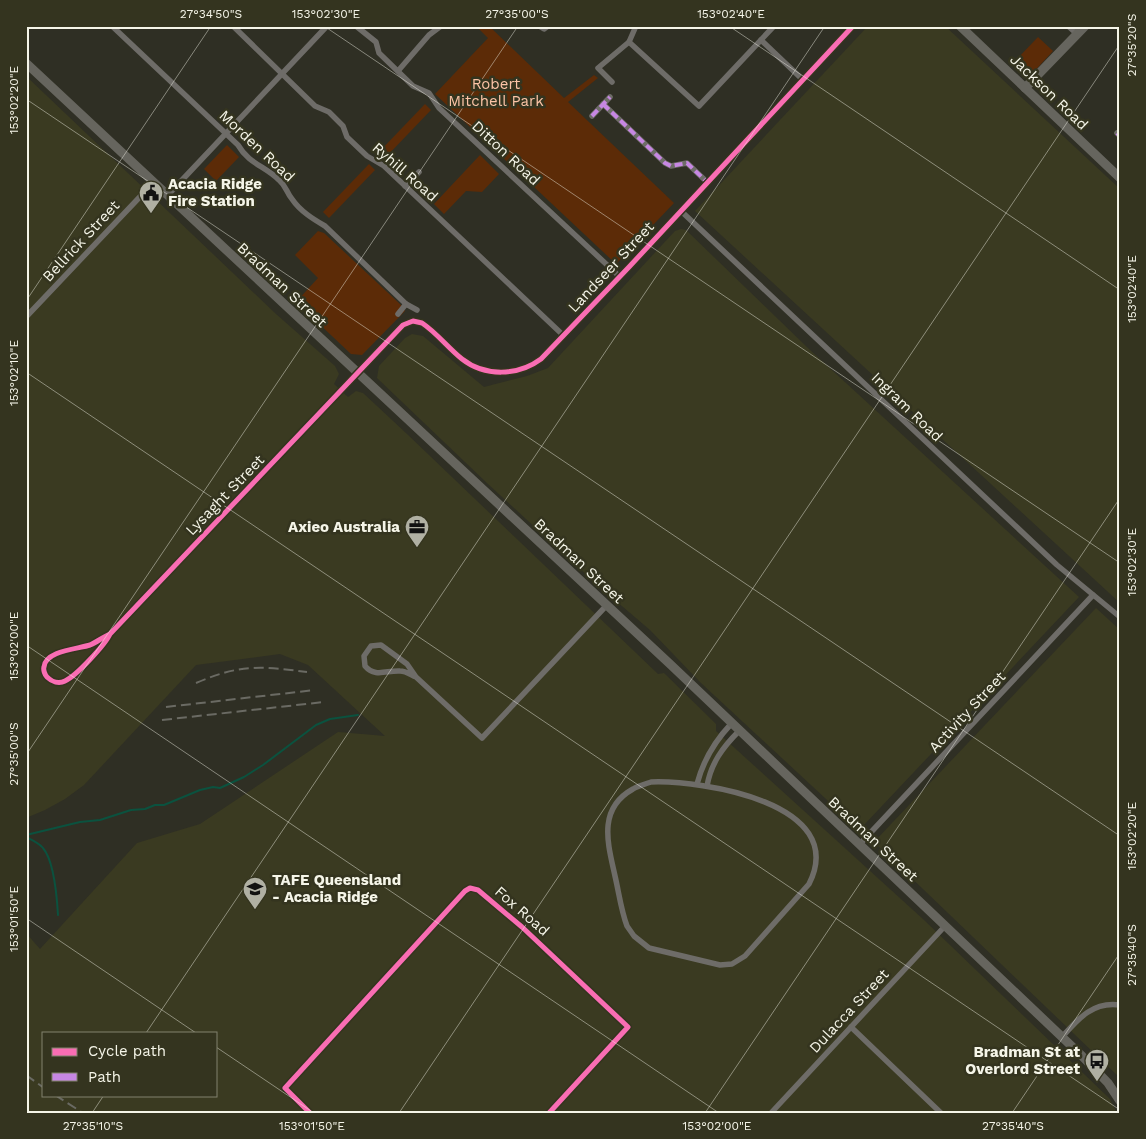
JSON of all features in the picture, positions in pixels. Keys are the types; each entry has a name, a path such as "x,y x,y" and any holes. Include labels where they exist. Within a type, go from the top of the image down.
{"main road":[{"name":"Jackson Road","path":"960,26 1120,178"},
{"path":"1025,88 1084,26"},
{"name":"Bradman Street","path":"26,63 466,473 1062,1037 1108,1083 1120,1091"},
{"name":"Bradman Street","path":"1108,1083 1120,1101"}],"street":[{"name":"Morden Road","path":"112,26 226,133 254,163 272,172 286,186 292,199 313,220 325,226 406,304 417,310"},
{"name":"Ryhill Road","path":"233,26 315,106 329,112 343,126 347,137 367,156 378,161 564,336"},
{"path":"167,196 327,26"},
{"name":"Ditton Road","path":"356,26 376,42 379,53 413,86 429,93 439,108 620,278"},
{"path":"398,71 429,35 441,26"},
{"path":"612,82 598,68 629,42 636,26"},
{"path":"629,42 699,106 774,26"},
{"name":"Landseer Street","path":"357,373 401,326 416,321 424,324 469,364 493,372 508,372 531,365 547,354 620,278 853,26"},
{"path":"1068,26 1077,34"},
{"path":"761,40 803,80"},
{"path":"592,116 610,97"},
{"path":"603,104 666,163 671,166 686,163 707,182"},
{"path":"405,186 419,172"},
{"name":"Bellrick Street","path":"26,317 153,183"},
{"name":"Ingram Road","path":"681,211 1057,565 1120,616"},
{"path":"398,314 406,304"},
{"name":"Lysaght Street","path":"110,634 92,644 51,655 44,665 44,672 47,677 58,682 67,680 106,642 110,634 357,373"},
{"name":"Activity Street","path":"859,845 1093,595"},
{"path":"416,677 402,671 378,673 370,671 364,663 364,656 371,646 381,645 406,664 416,677 482,738 606,606"},
{"path":"697,784 708,754 731,724"},
{"path":"708,786 710,771 714,761 724,746 738,731"},
{"path":"651,782 697,784 747,795 791,816 803,826 810,836 816,858 813,877 805,890 745,956 728,965 714,964 649,948 634,936 624,919 608,845 607,830 611,811 617,801 633,789 651,782"},
{"name":"Fox Road","path":"310,1113 285,1088 470,888 478,890 522,927 628,1027 549,1113"},
{"name":"Dulacca Street","path":"771,1113 945,926"},
{"path":"1062,1037 1090,1010 1106,1004 1120,1005"},
{"path":"851,1027 941,1113"}],"shaded area":[{"path":"868,26 945,26 1120,189 1120,603 695,211"},
{"path":"26,76 276,314 335,366 339,374 334,384 348,397 356,391 363,393 658,674 664,673 716,724 716,731 924,920 1110,1099 1117,1113 26,1113 26,933 40,949 137,843 200,824 338,732 385,736 308,665 280,654 196,665 84,785 65,799 26,818"},
{"path":"686,230 810,350 1079,597 864,825 858,827 701,683 650,630 602,589 488,484 377,378 379,366 405,338 412,334 423,336 484,387 527,376 548,368 675,231"},
{"path":"1096,608 1120,630 1120,1078 874,842"}],"green space":[{"name":"Robert Mitchell Park","path":"476,26 489,26 564,98 594,75 598,78 568,102 674,203 616,264 435,94 488,38"},
{"path":"1038,37 1053,51 1028,78 1013,63"},
{"path":"425,104 431,110 385,158 379,152"},
{"path":"227,145 239,157 216,181 204,169"},
{"path":"480,155 499,174 482,192 466,191 444,214 434,204"},
{"path":"369,164 375,170 329,218 323,212"},
{"path":"318,231 324,233 401,305 405,311 362,355 351,354 296,302 318,278 295,255"}],"waterway":[{"path":"26,835 80,822 100,820 131,810 164,805 200,790 213,787 220,788 244,777 263,765 316,725 330,719 358,715"},
{"path":"26,837 40,845 47,854 54,880 58,915"}],"railway":[{"path":"196,683 225,672 251,668 307,672"},
{"path":"166,707 315,690"},
{"path":"162,720 324,702"},
{"path":"26,1075 42,1087"},
{"path":"57,1096 83,1113"}],"marked path":[{"path":"592,116 610,97"},
{"path":"603,104 665,163 671,166 687,163 707,182"},
{"path":"1117,133 1120,136"}],"cycle path":[{"path":"110,634 90,645 50,657 44,668 46,676 53,681 63,682 83,667 110,634 403,325 413,321 422,323 462,359 481,369 502,372 512,371 532,365 541,359 853,26"},
{"path":"310,1113 285,1088 465,891 470,888 478,890 522,927 628,1027 549,1113"}],"place":[{"name":"Acacia Ridge Fire Station","path":"151,214"},
{"name":"Axieo Australia","path":"417,548"},
{"name":"TAFE Queensland - Acacia Ridge","path":"255,910"},
{"name":"Bradman St at Overlord Street","path":"1097,1082"}]}
